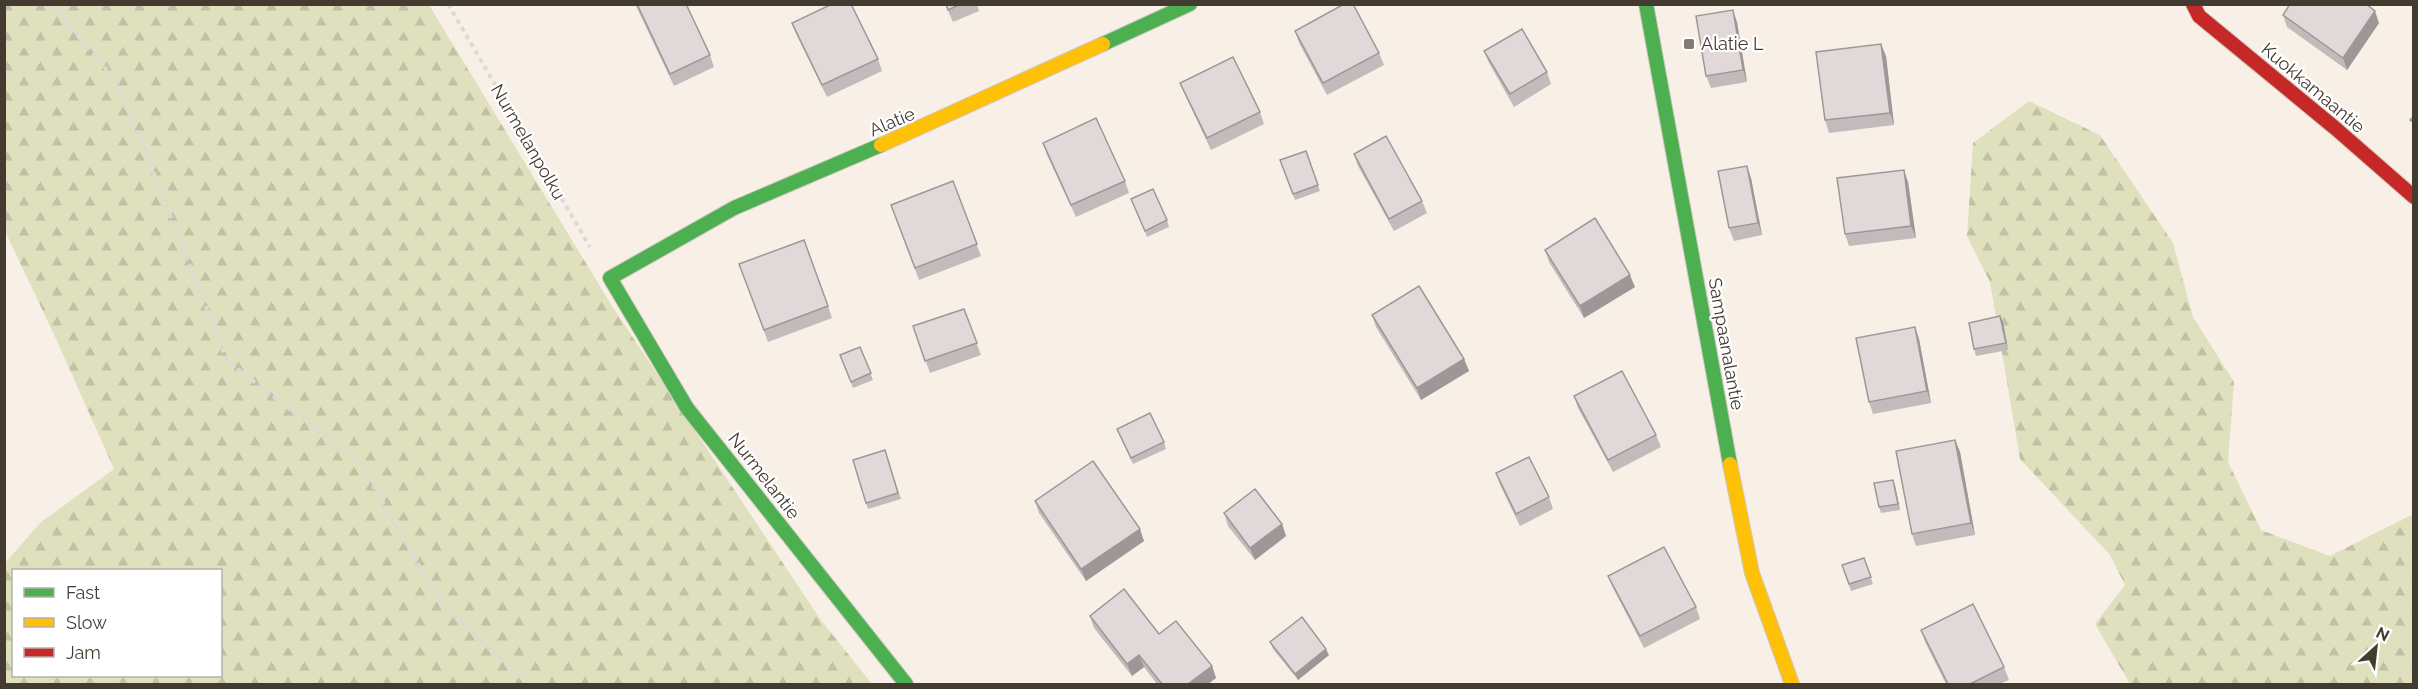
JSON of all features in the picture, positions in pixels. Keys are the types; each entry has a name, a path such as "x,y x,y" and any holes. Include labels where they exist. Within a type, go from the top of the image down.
{"street":[{"name":"Alatie","path":"610,278 734,208 927,126 1190,4"},
{"name":"Sampaanalantie","path":"1646,4 1715,388 1752,573 1792,684"},
{"name":"Kuokkamaantie","path":"2193,4 2199,16 2335,128 2414,197"},
{"name":"Nurmelantie","path":"610,278 687,408 906,684"}],"path":[{"path":"53,4 120,86 227,361 360,463 441,604 528,684"},
{"name":"Nurmelanpolku","path":"448,4 581,233 610,278"}],"green space":[{"path":"5,5 429,5 612,306 820,619 872,684 5,684 5,563 40,523 114,469 5,231"},
{"path":"2029,101 2100,135 2173,243 2193,317 2234,382 2228,462 2261,530 2330,556 2413,514 2413,684 2130,684 2095,624 2125,585 2110,555 2020,459 1990,282 1967,236 1973,143"}],"building":[{"path":"637,4 686,4 710,55 670,74"},
{"path":"832,4 851,4 878,59 822,85 792,23"},
{"path":"946,4 961,4 948,10"},
{"path":"1344,4 1353,4 1379,53 1323,83 1295,31"},
{"path":"2290,4 2366,4 2375,11 2343,58 2283,15"},
{"path":"1733,10 1743,70 1706,76 1696,16"},
{"path":"1522,29 1547,72 1510,94 1484,51"},
{"path":"1881,44 1890,113 1825,120 1816,52"},
{"path":"1233,57 1260,112 1207,138 1180,83"},
{"path":"1096,118 1125,181 1071,205 1043,143"},
{"path":"1386,136 1422,201 1389,219 1354,154"},
{"path":"1306,151 1318,185 1293,194 1280,160"},
{"path":"1747,166 1758,223 1729,228 1718,171"},
{"path":"1904,170 1911,226 1845,234 1837,178"},
{"path":"953,181 977,244 915,268 891,205"},
{"path":"1153,189 1167,220 1145,231 1131,199"},
{"path":"1595,218 1630,275 1580,306 1545,250"},
{"path":"804,240 828,306 764,330 739,264"},
{"path":"1419,286 1464,359 1417,388 1372,315"},
{"path":"964,309 977,343 925,361 913,326"},
{"path":"2000,316 2006,343 1974,349 1969,323"},
{"path":"1915,327 1927,391 1869,402 1856,338"},
{"path":"860,347 871,373 851,382 840,355"},
{"path":"1622,371 1656,435 1608,460 1574,396"},
{"path":"1150,413 1164,442 1131,458 1117,429"},
{"path":"1955,440 1971,523 1912,534 1896,451"},
{"path":"885,450 898,493 866,503 853,460"},
{"path":"1529,457 1549,497 1516,514 1496,473"},
{"path":"1093,461 1140,529 1081,569 1035,501"},
{"path":"1893,480 1898,504 1879,507 1874,483"},
{"path":"1255,489 1282,524 1250,548 1224,513"},
{"path":"1664,547 1696,607 1640,636 1608,576"},
{"path":"1864,558 1871,577 1849,584 1842,565"},
{"path":"1124,589 1159,634 1176,621 1212,666 1188,684 1162,684 1139,655 1127,664 1090,616"},
{"path":"1973,604 2004,667 1970,684 1948,684 1921,630"},
{"path":"1302,617 1326,649 1295,674 1270,642"}],"traffic: fast":[{"path":"1103,44 1190,4"},
{"path":"1646,4 1730,464"},
{"path":"881,145 734,208 610,278 687,408 906,684"}],"traffic: slow":[{"path":"881,145 1103,44"},
{"path":"1730,464 1752,573 1792,684"}],"traffic: jam":[{"path":"2193,4 2199,16 2335,128 2414,197"}],"place":[{"name":"Alatie L","path":"1689,44"}]}
